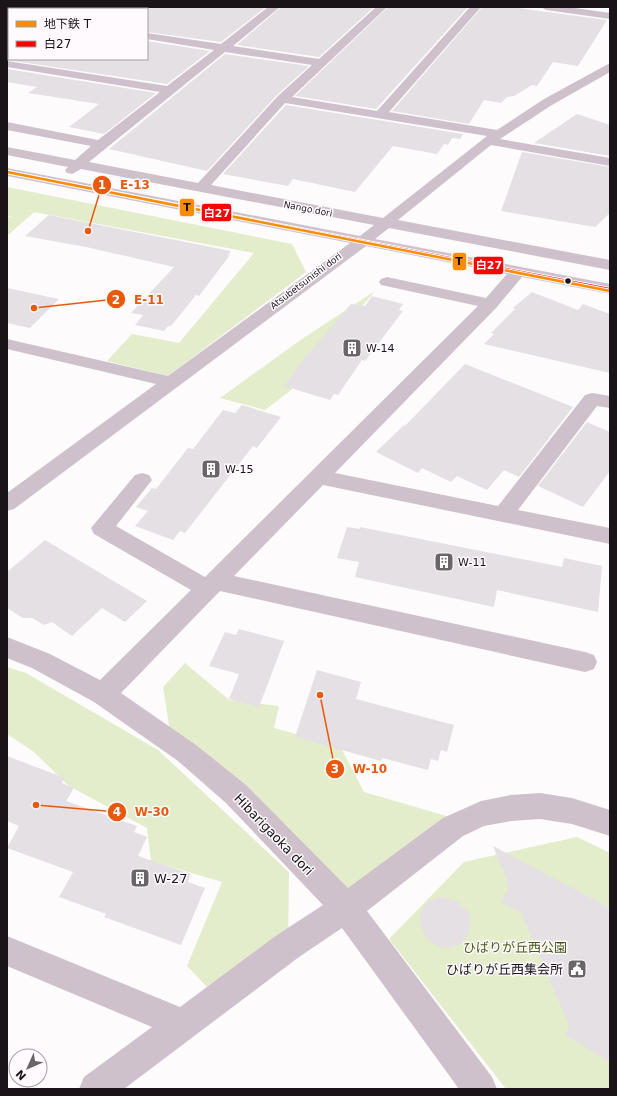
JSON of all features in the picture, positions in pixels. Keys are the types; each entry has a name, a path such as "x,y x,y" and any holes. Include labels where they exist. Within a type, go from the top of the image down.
{"street":[{"path":"202,187 282,100 382,7"},
{"path":"380,115 476,7"},
{"path":"546,7 587,10 610,16"},
{"path":"60,181 101,144 226,47 270,8"},
{"path":"148,36 226,47 321,63"},
{"path":"7,64 171,90"},
{"name":"Atsubetsunishi dori","path":"7,504 363,241 494,137 548,102 610,67"},
{"path":"282,100 380,115 494,137 610,162"},
{"path":"7,126 101,144"},
{"name":"Nango dori","path":"7,150 610,265"},
{"name":"Nango dori","path":"7,172 60,181 610,290"},
{"path":"103,694 490,304 517,272"},
{"path":"387,282 490,304"},
{"path":"7,344 171,382"},
{"path":"503,514 592,399 610,402"},
{"path":"319,477 610,536"},
{"path":"142,480 102,528 212,585 585,662"},
{"name":"Hibarigaoka dori","path":"7,647 41,661 103,694 188,753 236,794 346,908 480,1089"},
{"path":"96,1089 288,946 346,908 453,827 481,814 511,808 540,806 572,811 610,823"},
{"path":"7,951 183,1024"}],"green space":[{"path":"7,187 292,244 306,272 168,376 107,361 132,334 179,343 254,253 34,212 7,236 7,216 15,218 7,215"},
{"path":"375,291 291,390 265,410 220,398 299,341"},
{"path":"185,663 229,700 279,706 274,728 340,746 364,792 453,818 348,894 171,738 163,687"},
{"path":"7,667 26,673 158,750 289,872 288,946 207,987 187,966 222,882 151,861 147,828 69,786 34,752 7,734"},
{"name":"ひばりが丘西公園","path":"577,837 610,853 610,1089 506,1089 389,939 464,862"}],"building":[{"path":"266,7 221,42 148,32 147,8"},
{"path":"281,7 374,7 319,57 237,45"},
{"path":"388,7 468,7 376,109 295,96"},
{"path":"482,7 511,7 607,20 578,66 553,62 537,86 532,85 514,96 507,97 501,103 484,100 469,124 392,111"},
{"path":"148,41 210,51 167,84 7,60 148,60"},
{"path":"225,54 309,66 277,95 207,171 109,149"},
{"path":"7,69 156,93 104,134 69,127 99,104 28,93 37,87 7,82"},
{"path":"286,105 463,134 460,139 452,138 448,145 444,144 437,154 393,146 355,192 293,179 288,186 223,174"},
{"path":"577,114 610,125 610,156 534,143"},
{"path":"522,152 610,167 610,213 595,227 501,211"},
{"path":"49,215 231,251 228,255 230,255 199,296 196,295 171,326 168,326 164,331 135,325 143,315 131,313 174,267 86,247 25,236"},
{"path":"7,288 59,299 30,328 7,323"},
{"path":"532,292 578,310 583,304 610,314 610,373 484,344 494,334 491,333 515,309 513,308"},
{"name":"W-14","path":"372,296 403,304 399,310 403,311 365,361 362,360 338,395 334,394 330,400 284,386 301,362 351,304 365,306"},
{"path":"465,364 573,407 519,477 504,470 487,490 457,476 451,482 422,468 418,473 376,452 404,425 405,426"},
{"name":"W-15","path":"242,405 281,417 257,448 253,446 185,533 180,531 173,540 135,526 148,511 136,507 152,488 156,489 188,448 193,449 223,410 235,413"},
{"path":"587,422 610,432 610,471 583,507 538,486"},
{"path":"347,527 360,529 360,527 562,567 564,558 602,566 598,612 497,590 494,607 355,577 359,562 337,558"},
{"path":"45,540 147,601 125,622 102,608 72,636 52,622 44,625 32,618 23,618 7,608 7,572"},
{"path":"239,629 284,641 259,707 229,699 239,674 209,666 225,632 236,635"},
{"path":"317,670 361,682 356,699 454,725 447,752 441,750 438,761 431,759 428,770 382,758 381,761 295,737"},
{"path":"7,756 65,778 62,783 74,788 66,801 137,826 134,832 147,837 138,856 191,874 188,882 205,888 181,945 104,917 106,914 59,897 73,872 7,848 19,826 7,821"},
{"name":"ひばりが丘西集会所","path":"493,846 610,908 610,1062 565,1035 569,1026 521,912 501,903 509,885"},
{"path":"442,897 458,902 469,913 470,928 467,937 458,945 449,948 440,947 432,943 425,936 420,923 420,915 423,907 429,901"}],"metro line":[{"name":"T","path":"7,172 610,291"}],"transit line":[{"name":"白27","path":"7,172 610,289"}],"place":[{"name":"E-13","path":"88,231"},
{"name":"E-11","path":"34,308"},
{"name":"W-14","path":"352,348"},
{"name":"W-15","path":"211,469"},
{"name":"W-11","path":"444,562"},
{"name":"W-10","path":"320,695"},
{"name":"W-30","path":"36,805"},
{"name":"W-27","path":"140,878"},
{"name":"ひばりが丘西集会所","path":"577,969"}]}
